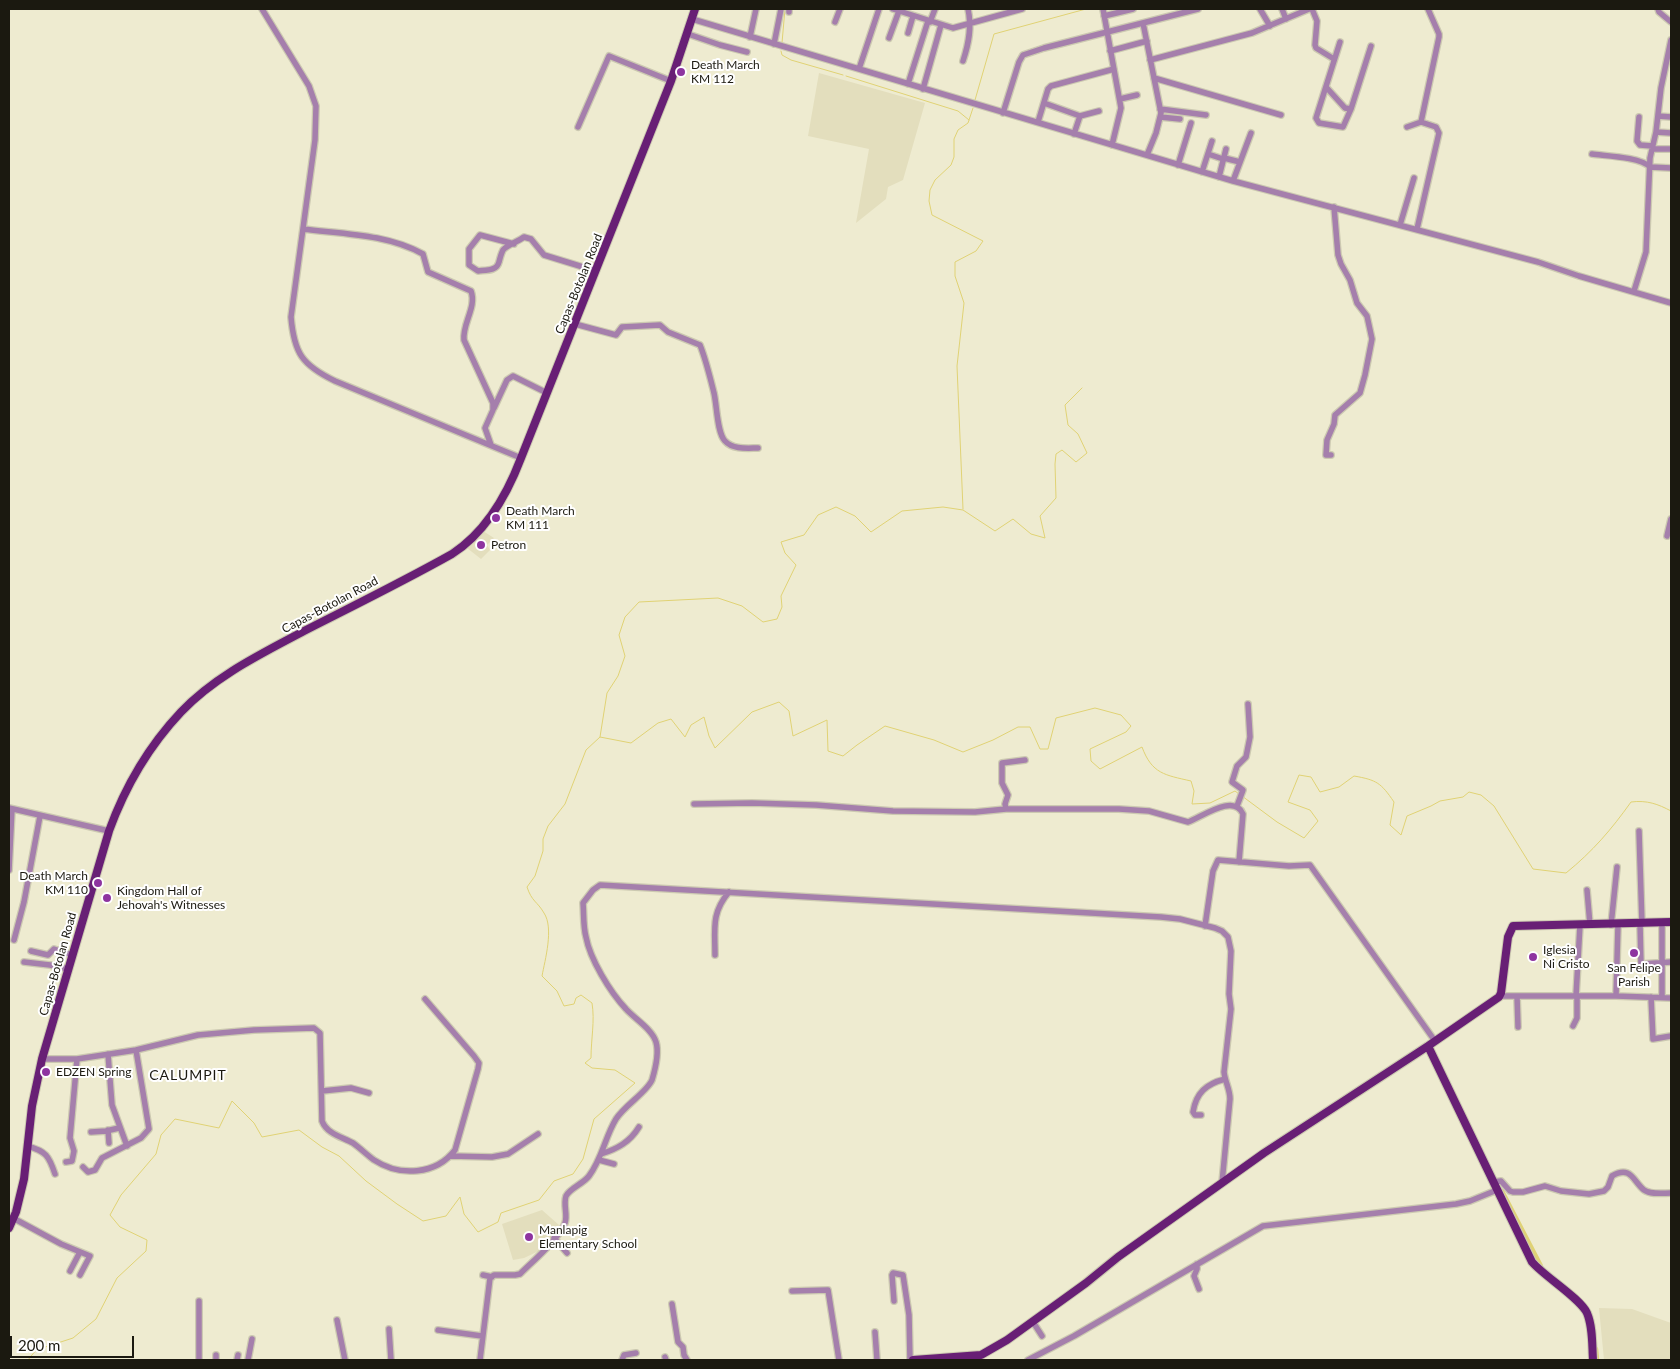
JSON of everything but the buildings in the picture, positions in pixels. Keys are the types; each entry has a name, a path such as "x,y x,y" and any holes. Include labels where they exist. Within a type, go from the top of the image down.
{"main road":[{"name":"Capas-Botolan Road","path":"9,1228 24,1179 32,1106 42,1059 109,831 119,804 142,761 172,722 192,701 213,684 247,661 459,549 478,532 494,511 509,486 575,324 671,81 695,9"},
{"path":"912,1360 982,1358 1222,1183 1500,996 1508,936 1513,926 1662,924 1671,922"},
{"path":"1431,1044 1493,1182 1532,1262 1585,1309 1589,1320 1593,1360"}],"street":[{"path":"262,9 310,86 316,106 315,140 291,317 292,337 301,357 319,374 521,458"},
{"path":"750,37 756,9"},
{"path":"774,44 781,9"},
{"path":"835,22 840,9"},
{"path":"859,69 879,9"},
{"path":"908,84 929,21 935,9"},
{"path":"963,61 969,41 971,22 968,9"},
{"path":"889,38 896,10 953,28 1022,9"},
{"path":"1103,9 1120,99 1120,114 1112,144"},
{"path":"1104,16 1133,9"},
{"path":"1003,112 1023,55 1198,9"},
{"path":"1260,9 1270,26"},
{"path":"1282,9 1286,19"},
{"path":"1150,60 1252,33 1311,9 1317,21 1316,48 1334,59"},
{"path":"1421,122 1439,37 1428,9"},
{"path":"1658,9 1671,22"},
{"path":"908,33 913,16"},
{"path":"692,19 1219,177 1538,262 1671,303"},
{"path":"1143,23 1160,109 1160,117 1147,155"},
{"path":"923,89 941,25"},
{"path":"688,34 748,52"},
{"path":"1634,292 1646,252 1652,148 1656,132 1661,88 1671,40"},
{"path":"1110,51 1147,41"},
{"path":"1340,42 1316,118 1319,123 1343,127 1351,109 1371,46"},
{"path":"578,127 609,56 671,81"},
{"path":"1038,122 1048,89 1051,86 1114,68"},
{"path":"1154,78 1281,115"},
{"path":"1326,87 1345,108 1351,109"},
{"path":"1120,99 1137,95"},
{"path":"1044,103 1080,116 1099,111"},
{"path":"1160,109 1206,115"},
{"path":"1074,134 1080,116"},
{"path":"1658,116 1671,117"},
{"path":"1160,117 1180,119"},
{"path":"1639,117 1637,141 1640,145 1671,149"},
{"path":"1407,127 1421,122 1436,127 1438,133 1417,230"},
{"path":"1178,165 1192,124"},
{"path":"1656,132 1671,133"},
{"path":"1233,181 1251,133"},
{"path":"1202,172 1212,142"},
{"path":"1219,177 1226,149"},
{"path":"1208,154 1240,162"},
{"path":"1592,154 1630,160 1646,164 1650,167 1671,168"},
{"path":"1400,225 1414,178"},
{"path":"1331,454 1326,455 1327,440 1334,424 1335,415 1360,393 1372,339 1367,316 1357,303 1350,280 1338,255 1334,207"},
{"path":"303,228 377,238 404,246 423,254 428,272 471,291 472,300 464,331 464,340 490,395 493,410"},
{"path":"514,244 480,235 468,249 469,265 478,271 495,268 503,251 508,246 514,244 524,237 531,239 544,256 596,271"},
{"path":"575,324 616,335 622,327 660,325 668,332 698,343 702,350 714,392 719,428 724,440 732,446 758,448"},
{"path":"491,445 485,428 507,380 513,376 547,393"},
{"path":"1667,536 1671,519"},
{"path":"1239,862 1243,814 1239,800 1242,789 1232,782 1237,766 1246,757 1250,737 1248,704"},
{"path":"1006,809 1005,804 1008,794 1002,783 1002,763 1025,760"},
{"path":"694,804 816,805 893,811 975,812 1006,809 1137,810 1149,811 1188,822 1239,800"},
{"path":"9,870 11,809 109,831"},
{"path":"14,940 24,902 40,816"},
{"path":"1639,831 1641,964 1671,962"},
{"path":"1205,926 1213,870 1216,862 1221,860 1289,866 1306,864 1311,866 1431,1044"},
{"path":"1616,996 1615,925 1617,867"},
{"path":"483,1275 520,1274 554,1238 566,1221 567,1195 589,1176 600,1157 606,1139 622,1111 652,1080 657,1044 652,1034 633,1017 617,998 592,955 586,937 583,903 597,887 604,885 819,899 1161,917 1180,919 1222,931 1228,937 1231,946 1229,994 1231,1004 1224,1060 1225,1079 1230,1099 1222,1183"},
{"path":"1587,890 1590,925"},
{"path":"715,955 715,916 719,905 729,892"},
{"path":"1662,924 1662,997"},
{"path":"1573,1026 1577,1018 1580,926"},
{"path":"31,951 48,954 54,949 72,955"},
{"path":"24,962 68,969"},
{"path":"1500,996 1671,998"},
{"path":"1517,996 1518,1027"},
{"path":"1651,997 1653,1039 1671,1036"},
{"path":"42,1059 77,1060 136,1050 198,1035 254,1030 314,1028 320,1033 322,1121 327,1131 354,1144 375,1161 412,1172 436,1166 450,1156 458,1142 479,1064 425,999"},
{"path":"82,1167 88,1172 95,1170 102,1158 141,1138 147,1131 149,1126 136,1050"},
{"path":"108,1054 112,1105 127,1146"},
{"path":"66,1162 74,1159 70,1138 77,1060"},
{"path":"1201,1115 1194,1114 1193,1112 1199,1093 1211,1084 1225,1079"},
{"path":"322,1091 351,1088 369,1093"},
{"path":"600,1157 628,1141 639,1127"},
{"path":"91,1132 119,1128"},
{"path":"108,1130 110,1143"},
{"path":"450,1156 492,1157 508,1154 538,1134"},
{"path":"27,1146 38,1149 48,1157 55,1174"},
{"path":"600,1157 614,1164"},
{"path":"1493,1182 1501,1181 1513,1192 1523,1192 1545,1186 1561,1191 1592,1194 1604,1191 1608,1187 1612,1176 1623,1172 1633,1176 1644,1190 1654,1193 1671,1193"},
{"path":"1028,1360 1074,1336 1258,1228 1269,1224 1465,1203 1497,1190"},
{"path":"13,1218 61,1244 90,1257 80,1275"},
{"path":"554,1238 567,1253"},
{"path":"70,1271 80,1252"},
{"path":"1197,1264 1194,1276 1200,1288"},
{"path":"894,1301 892,1274 902,1274 909,1315 912,1360"},
{"path":"480,1360 489,1282 492,1276"},
{"path":"792,1291 828,1290 839,1360"},
{"path":"199,1360 200,1301"},
{"path":"672,1304 678,1342 683,1347 687,1360"},
{"path":"336,1320 345,1360"},
{"path":"1033,1322 1042,1336"},
{"path":"389,1329 391,1360"},
{"path":"438,1330 482,1336"},
{"path":"875,1332 877,1360"},
{"path":"248,1360 252,1338"},
{"path":"622,1360 624,1355 636,1353"}],"shaded area":[{"path":"819,73 925,103 903,180 888,187 886,199 856,223 869,149 808,136"},
{"path":"483,531 494,538 487,545 490,550 481,559 467,548"},
{"name":"Manlapig Elementary School","path":"542,1210 559,1225 545,1248 524,1258 513,1260 502,1224"},
{"path":"1599,1308 1632,1309 1671,1323 1671,1360 1604,1360"}],"waterway":[{"path":"782,43 785,9"},
{"path":"975,100 994,34 1086,9"},
{"path":"781,51 782,55 791,60 843,75"},
{"path":"846,76 958,111 969,120"},
{"path":"963,509 957,366 964,303 955,276 955,262 976,251 983,241 932,215 929,201 930,190 935,180 951,165 954,157 954,139 958,130 968,123 973,108"},
{"path":"600,737 607,693 618,676 625,656 619,635 625,617 639,602 718,598 742,606 763,622 777,619 782,607 781,596 796,565 785,553 781,542 804,535 818,515 836,507 855,516 871,532 902,511 943,507 963,510 995,531 1013,519 1031,534 1045,538 1040,516 1056,498 1056,454 1062,450 1076,462 1087,453 1078,434 1068,425 1065,405 1082,388"},
{"path":"28,1360 36,1350 73,1338 96,1319 117,1278 146,1251 147,1240 120,1227 110,1215 121,1195 156,1154 161,1135 175,1119 219,1128 232,1101 254,1123 262,1137 299,1130 322,1147 339,1156 366,1181 423,1221 446,1216 460,1197 464,1214 478,1232 498,1222 501,1213 539,1200 554,1181 573,1174 583,1159 594,1119 635,1083 615,1070 592,1068 585,1063 591,1058 592,1003 581,995 576,998 574,1004 564,1006 557,991 542,976 549,935 547,919 527,887 535,876 543,851 543,839 548,826 565,804 586,750 600,737 631,743 658,723 671,719 685,737 691,725 704,717 709,736 715,748 752,712 779,702 789,711 793,736 827,720 828,751 843,756 885,726 934,740 963,752 1018,727 1030,727 1040,749 1048,749 1056,718 1095,708 1121,715 1131,726 1126,732 1090,749 1091,761 1100,769 1142,747 1150,763 1160,772 1191,781 1194,791 1192,804 1210,803 1235,791 1239,794"},
{"path":"1242,796 1277,822 1304,838 1318,821 1310,810 1288,802 1299,775 1311,777 1320,792 1339,787 1354,776 1378,783 1386,790 1394,802 1390,825 1401,835 1407,816 1440,801 1463,797 1469,792 1481,795 1494,806 1533,869 1566,873 1601,840 1631,802 1652,803 1671,811"},
{"path":"1502,1191 1541,1266"},
{"path":"1596,1349 1597,1360"}],"place":[{"name":"Death March KM 112","path":"681,72"},
{"name":"Death March KM 111","path":"496,518"},
{"name":"Petron","path":"481,545"},
{"name":"Death March KM 110","path":"98,883"},
{"name":"Kingdom Hall of Jehovah's Witnesses","path":"107,898"},
{"name":"San Felipe Parish","path":"1634,953"},
{"name":"Iglesia Ni Cristo","path":"1533,957"},
{"name":"EDZEN Spring","path":"46,1072"},
{"name":"Manlapig Elementary School","path":"529,1237"}],"district":[{"name":"CALUMPIT","path":"188,1075"}]}
